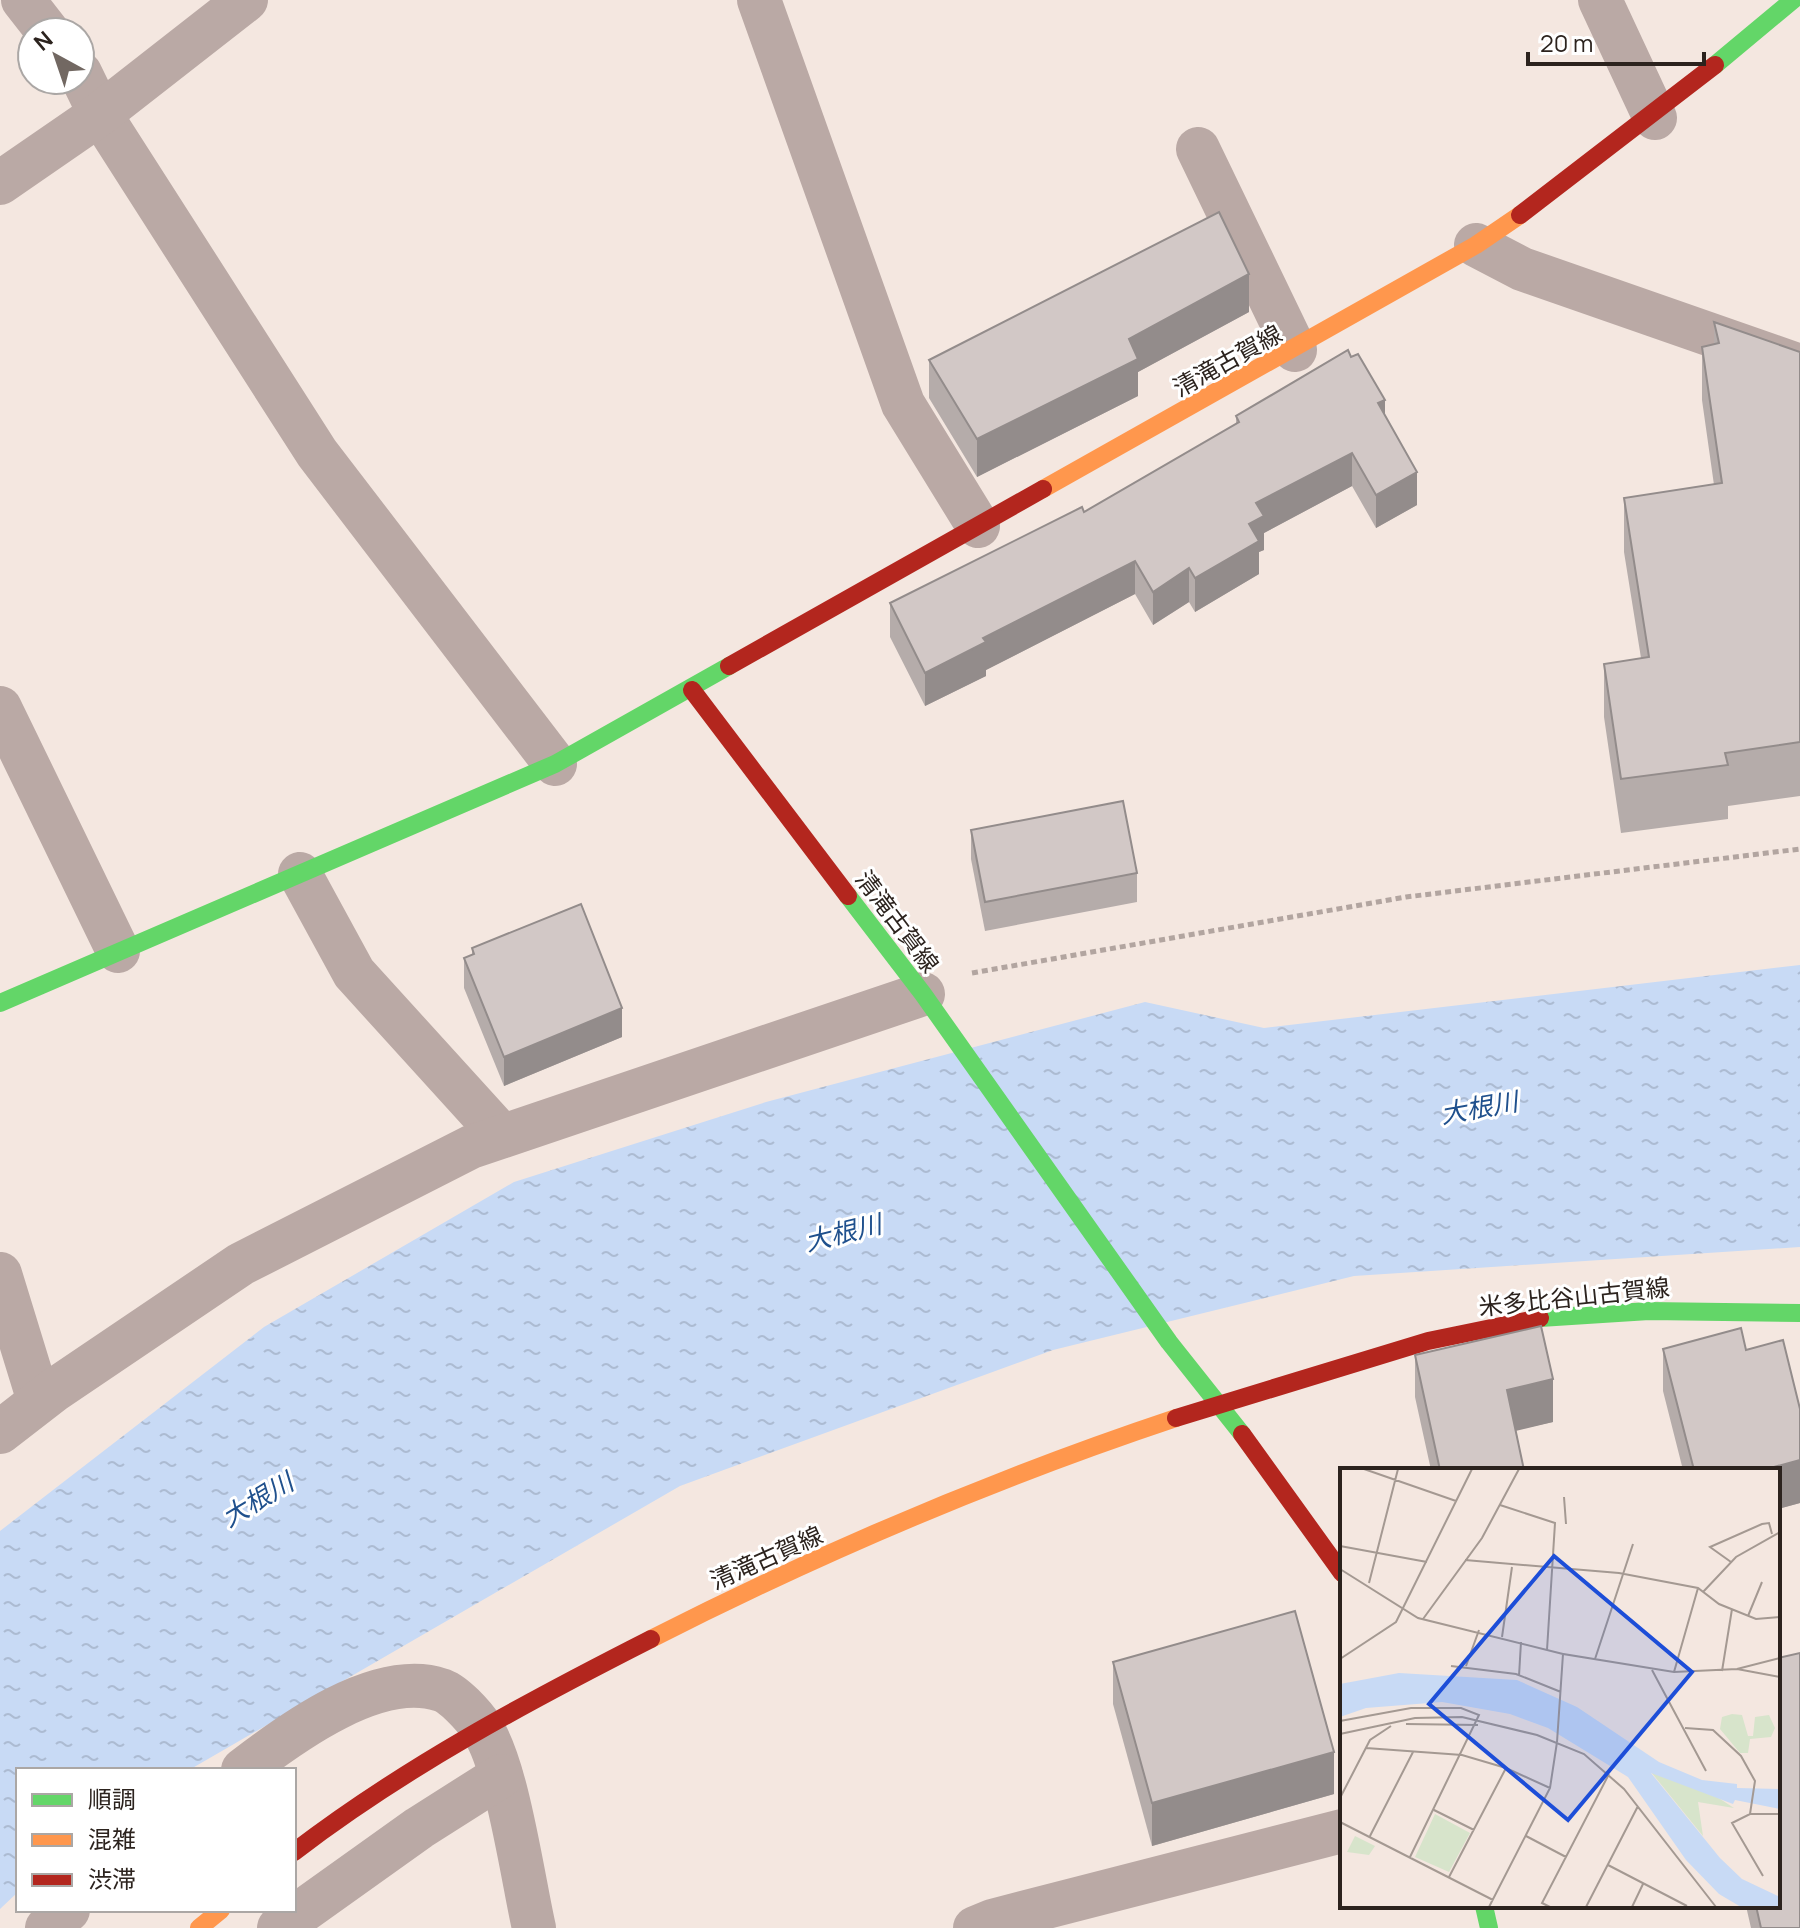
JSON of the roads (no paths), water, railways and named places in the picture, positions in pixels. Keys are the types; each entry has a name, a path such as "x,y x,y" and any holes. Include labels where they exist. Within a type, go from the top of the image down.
{"main road":[{"name":"清滝古賀線","path":"296,1850 337,1817 482,1727 711,1607 1016,1473 1219,1403 1169,1342 923,994 692,690 1476,245 1569,184 1655,118 1793,0"},
{"path":"0,1003 555,764 692,690"},
{"name":"米多比谷山古賀線","path":"1219,1403 1497,1324 1662,1308 1800,1313"},
{"path":"1219,1403 1340,1570"},
{"path":"1484,1908 1489,1928"},
{"path":"199,1928 219,1912"}],"street":[{"path":"23,0 36,16"},
{"path":"0,183 100,114 246,0"},
{"path":"759,0 903,404 978,526"},
{"path":"1600,0 1655,118"},
{"path":"91,96 317,453 555,764"},
{"path":"1198,149 1295,350"},
{"path":"1476,245 1522,269 1800,366"},
{"path":"0,708 118,951"},
{"path":"300,874 354,973 502,1136"},
{"path":"0,1432 39,1401 241,1264 471,1147 923,994"},
{"path":"0,1274 39,1401"},
{"path":"246,1768 351,1700 411,1684 444,1690 482,1727 501,1776 534,1928"},
{"path":"279,1928 419,1828 501,1776"},
{"path":"987,1926 1340,1832"},
{"path":"47,1928 66,1912"}],"water":[{"name":"大根川","path":"1800,965 1800,1247 1354,1276 1053,1350 680,1486 192,1768 16,1768 16,1894 0,1909 0,1531 264,1327 514,1182 766,1102 1145,1002 1264,1028"}]}
